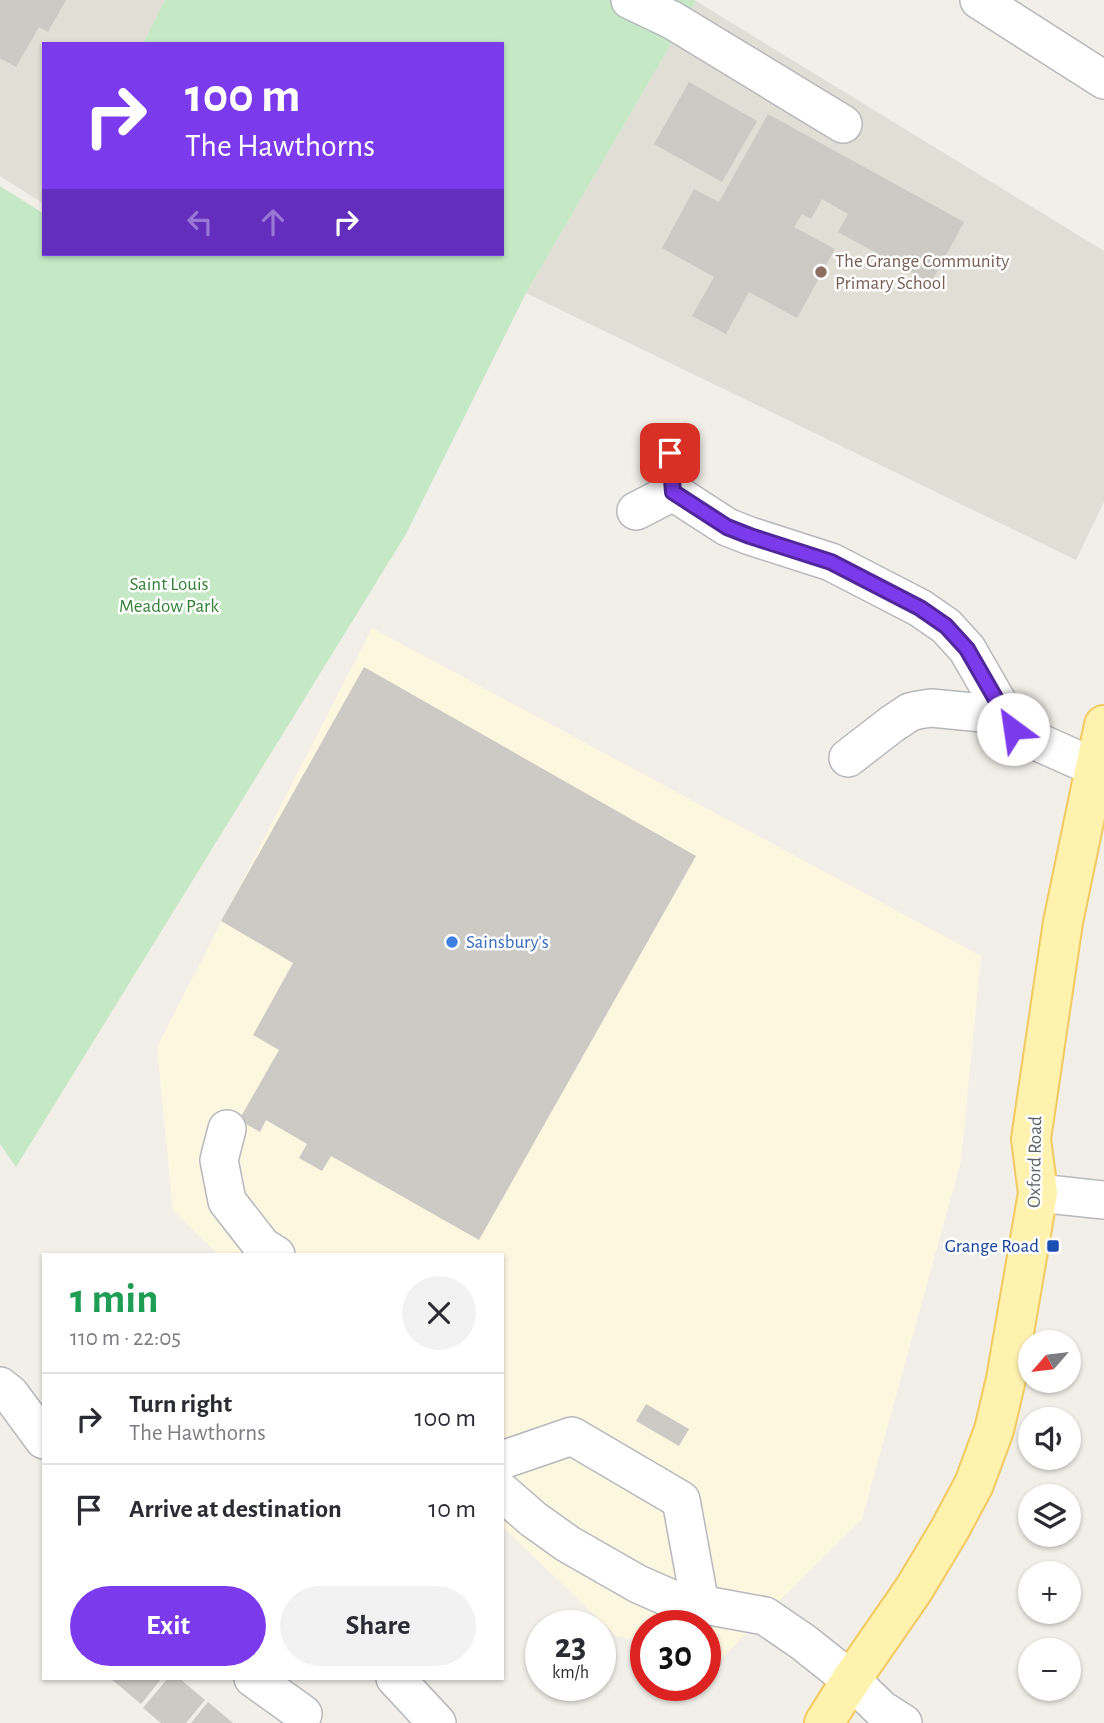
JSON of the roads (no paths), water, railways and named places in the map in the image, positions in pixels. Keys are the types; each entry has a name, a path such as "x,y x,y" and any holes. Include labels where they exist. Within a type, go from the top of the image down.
{"main road":[{"name":"Oxford Road","path":"824,1723 914,1589 956,1518 978,1474 994,1430 1006,1379 1038,1193 1031,1139 1063,922 1104,725"}],"street":[{"path":"630,0 672,20 843,124"},
{"path":"979,0 1104,80"},
{"path":"670,453 673,492"},
{"path":"636,511 673,492"},
{"path":"673,492 727,527 831,562 920,608 946,626 967,649 1013,729 1094,767"},
{"path":"848,758 892,724 918,709 1004,715"},
{"path":"227,1129 219,1160 227,1201 262,1246 273,1253"},
{"path":"1038,1193 1104,1200"},
{"path":"0,1386 10,1394 42,1437"},
{"path":"504,1459 572,1436 681,1500 699,1604"},
{"path":"504,1494 568,1545 638,1584 672,1599 765,1616 803,1642 851,1680 881,1709 903,1723"},
{"path":"256,1680 303,1714"},
{"path":"397,1680 438,1723"}],"place":[{"name":"The Grange Community Primary School","path":"821,272"},
{"name":"Sainsbury's","path":"452,942"},
{"name":"Grange Road","path":"1053,1246"}],"park label":[{"name":"Saint Louis Meadow Park","path":"169,595"}]}
